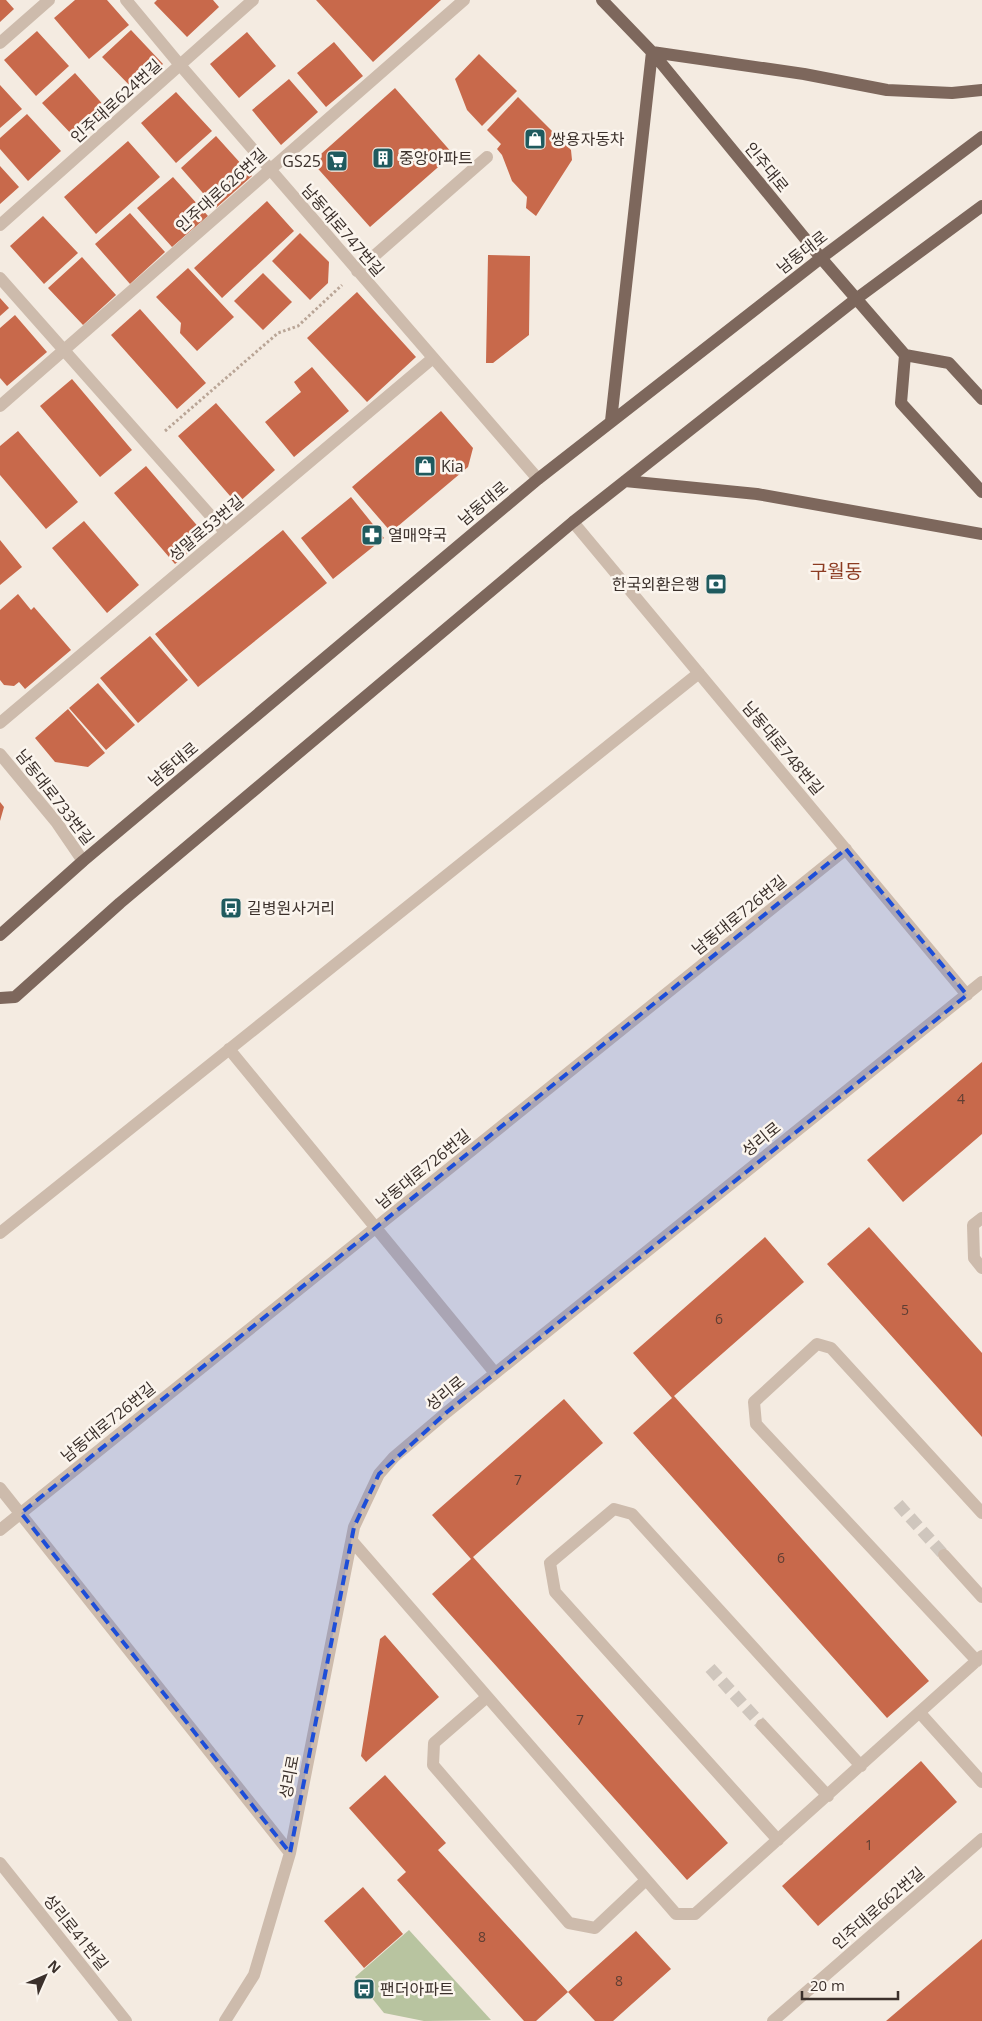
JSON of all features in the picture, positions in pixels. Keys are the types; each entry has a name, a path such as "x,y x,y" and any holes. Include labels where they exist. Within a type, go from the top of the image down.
{"main road":[{"name":"인주대로","path":"602,0 652,52 821,258 905,355"},
{"path":"611,421 652,52 804,74 887,90 952,93 982,90"},
{"name":"남동대로","path":"0,935 83,860 538,479 821,258 982,137"},
{"path":"0,998 15,998 120,903 573,522 856,299 982,206"},
{"path":"982,399 949,363 905,355 901,402 982,492"},
{"path":"625,481 757,494 982,534"}],"street":[{"path":"0,43 49,0"},
{"name":"남동대로747번길","path":"126,0 357,271 538,479"},
{"name":"인주대로624번길","path":"0,225 253,0"},
{"name":"인주대로626번길","path":"0,406 464,0"},
{"path":"357,271 487,156"},
{"path":"0,278 226,532"},
{"name":"성말로53번길","path":"0,723 433,358"},
{"name":"남동대로748번길","path":"573,522 967,995"},
{"path":"0,1233 699,673"},
{"name":"남동대로733번길","path":"0,754 57,823 83,860"},
{"name":"남동대로726번길","path":"0,1530 846,849"},
{"name":"성리로","path":"226,2021 254,1975 290,1853 354,1527 379,1474 394,1457 496,1373 982,982"},
{"path":"229,1050 496,1373"},
{"path":"982,1218 973,1225 974,1258 982,1268"},
{"path":"352,1541 676,1914 695,1914 979,1658 756,1424 754,1402 817,1344 831,1348 982,1513"},
{"path":"0,1488 290,1853"},
{"path":"778,1840 555,1592 550,1563 614,1509 632,1514 861,1766"},
{"path":"944,1555 982,1597"},
{"path":"487,1697 434,1743 434,1765 569,1923 595,1928 646,1880"},
{"path":"920,1713 982,1782"},
{"path":"762,1725 828,1796"},
{"name":"인주대로662번길","path":"773,2021 982,1840"},
{"name":"성리로41번길","path":"0,1863 126,2021"}],"path":[{"path":"148,445 278,333 298,326 357,271"}],"highlighted area":[{"path":"846,849 967,995 447,1412 379,1474 354,1527 290,1853 21,1513"}],"green space":[{"path":"409,1930 491,2020 424,2021 384,2013 355,1977"}],"building":[{"path":"0,0 6,0 14,9 0,22"},
{"path":"75,0 107,0 129,25 89,59 54,18"},
{"path":"157,0 213,0 219,7 187,37 154,3"},
{"path":"316,0 441,0 373,62"},
{"path":"131,30 163,64 134,90 102,57"},
{"path":"37,31 69,66 36,96 4,60"},
{"path":"247,32 276,66 239,98 210,64"},
{"path":"334,42 363,76 326,107 297,73"},
{"path":"479,54 517,91 482,126 467,110 455,79"},
{"path":"75,73 107,109 75,138 42,103"},
{"path":"289,79 318,112 281,145 252,110"},
{"path":"0,85 22,109 0,128"},
{"name":"중앙아파트","path":"395,88 453,154 370,227 312,162"},
{"path":"176,92 212,131 176,163 141,123"},
{"path":"518,97 571,150 572,160 536,216 526,208 527,197 512,181 502,155 497,149 501,144 487,130"},
{"path":"27,114 61,151 28,181 0,149 0,138"},
{"path":"216,136 252,176 216,208 181,168"},
{"path":"128,141 160,177 96,234 64,197"},
{"path":"0,166 19,187 0,204"},
{"path":"173,177 208,216 172,247 137,208"},
{"path":"267,201 294,231 222,298 194,268"},
{"path":"130,213 165,252 130,284 95,244"},
{"path":"43,216 78,253 44,284 10,246"},
{"path":"300,233 329,262 328,283 310,300 272,261"},
{"path":"488,255 530,256 529,335 493,363 486,363"},
{"path":"82,257 116,295 83,325 48,288"},
{"path":"188,268 234,317 197,351 180,333 181,323 156,297"},
{"path":"263,273 292,302 263,330 234,301"},
{"path":"357,292 416,357 367,402 307,338"},
{"path":"0,298 9,308 0,316"},
{"path":"140,309 206,383 177,409 111,335"},
{"path":"15,315 47,352 7,386 0,378 0,328"},
{"path":"312,367 349,411 294,457 265,422 301,392 294,382"},
{"path":"72,379 132,450 100,477 40,406"},
{"path":"216,403 275,470 237,504 178,436"},
{"path":"441,411 473,448 468,467 391,532 352,487"},
{"path":"18,431 78,502 46,529 0,475 0,446"},
{"path":"146,466 207,537 175,564 114,493"},
{"path":"351,497 384,538 333,579 301,538"},
{"path":"84,521 139,585 107,613 52,548"},
{"path":"283,530 327,583 198,687 155,634"},
{"path":"0,540 22,567 0,585"},
{"path":"18,594 31,610 34,607 71,650 25,689 19,682 14,686 4,685 0,680 0,610"},
{"path":"150,636 188,680 138,723 100,678"},
{"path":"98,683 135,725 106,750 69,708"},
{"path":"68,709 105,753 88,767 55,762 35,738"},
{"path":"0,802 4,807 0,821"},
{"path":"982,1062 982,1134 903,1202 867,1160"},
{"path":"869,1227 982,1353 982,1437 827,1264"},
{"path":"765,1237 804,1282 674,1396 929,1681 887,1718 633,1433 672,1398 633,1353"},
{"path":"564,1399 603,1443 473,1557 728,1843 687,1880 432,1594 471,1559 432,1515"},
{"path":"385,1635 439,1697 366,1762 361,1756 380,1639"},
{"path":"921,1761 957,1802 818,1926 782,1886"},
{"path":"385,1775 446,1843 438,1850 568,1992 536,2021 524,2021 397,1880 406,1872 349,1808"},
{"path":"363,1887 403,1934 364,1968 324,1921"},
{"path":"636,1931 671,1969 613,2021 595,2021 568,1992"},
{"path":"982,1939 982,2021 886,2021"}],"tunnel":[{"path":"898,1504 944,1555"},
{"path":"710,1668 762,1725"}],"place":[{"name":"쌍용자동차","path":"535,139"},
{"name":"중앙아파트","path":"383,158"},
{"name":"GS25","path":"337,161"},
{"name":"Kia","path":"425,466"},
{"name":"열매약국","path":"372,535"},
{"name":"한국외환은행","path":"716,584"},
{"name":"길병원사거리","path":"231,908"},
{"name":"팬더아파트","path":"364,1989"}],"district":[{"name":"구월동","path":"836,571"}]}
